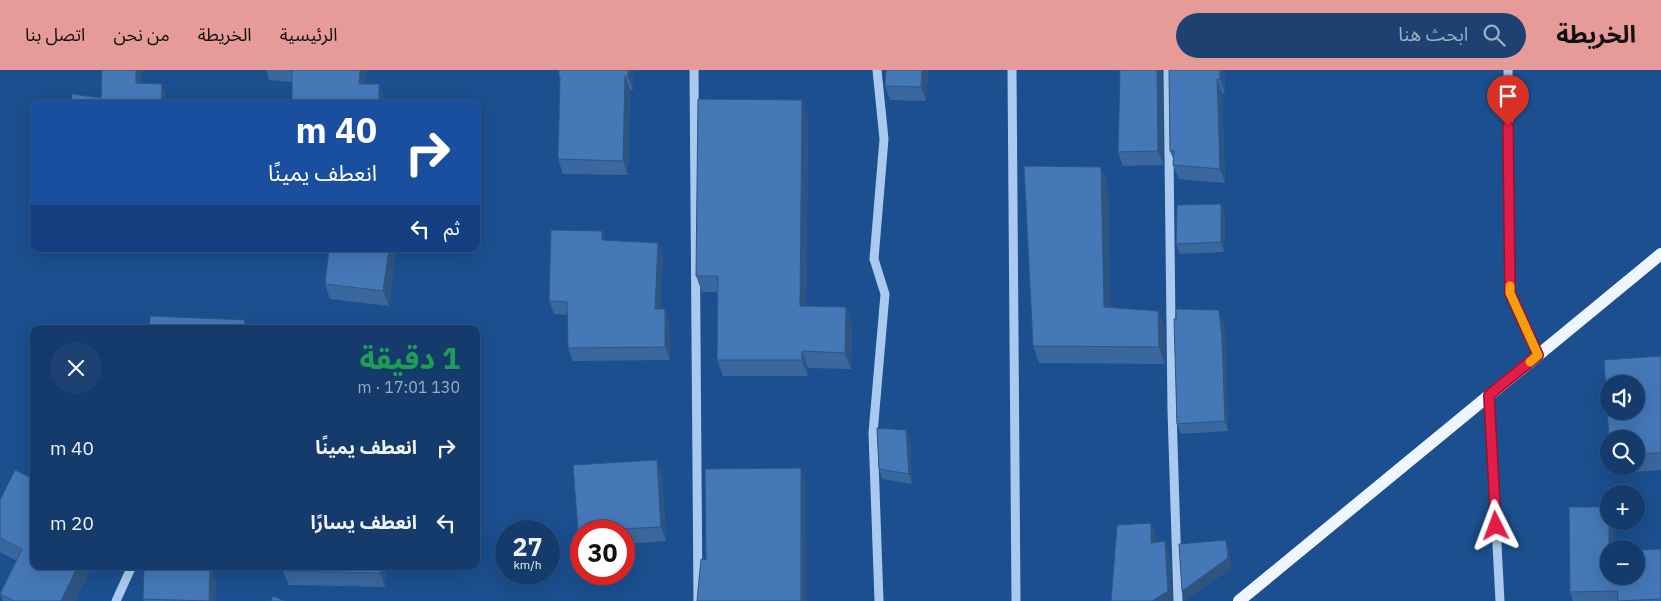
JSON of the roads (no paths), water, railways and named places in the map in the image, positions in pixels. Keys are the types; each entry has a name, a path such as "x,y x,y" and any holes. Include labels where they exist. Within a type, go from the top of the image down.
{"main road":[{"path":"1239,601 1661,254"}],"street":[{"path":"694,70 698,601"},
{"path":"877,70 884,139 874,259 885,294 873,434 879,601"},
{"path":"1012,70 1016,601"},
{"path":"1168,70 1172,411 1178,601"},
{"path":"1508,70 1510,293 1538,355"},
{"path":"1489,395 1500,601"},
{"path":"116,601 130,570"}]}
